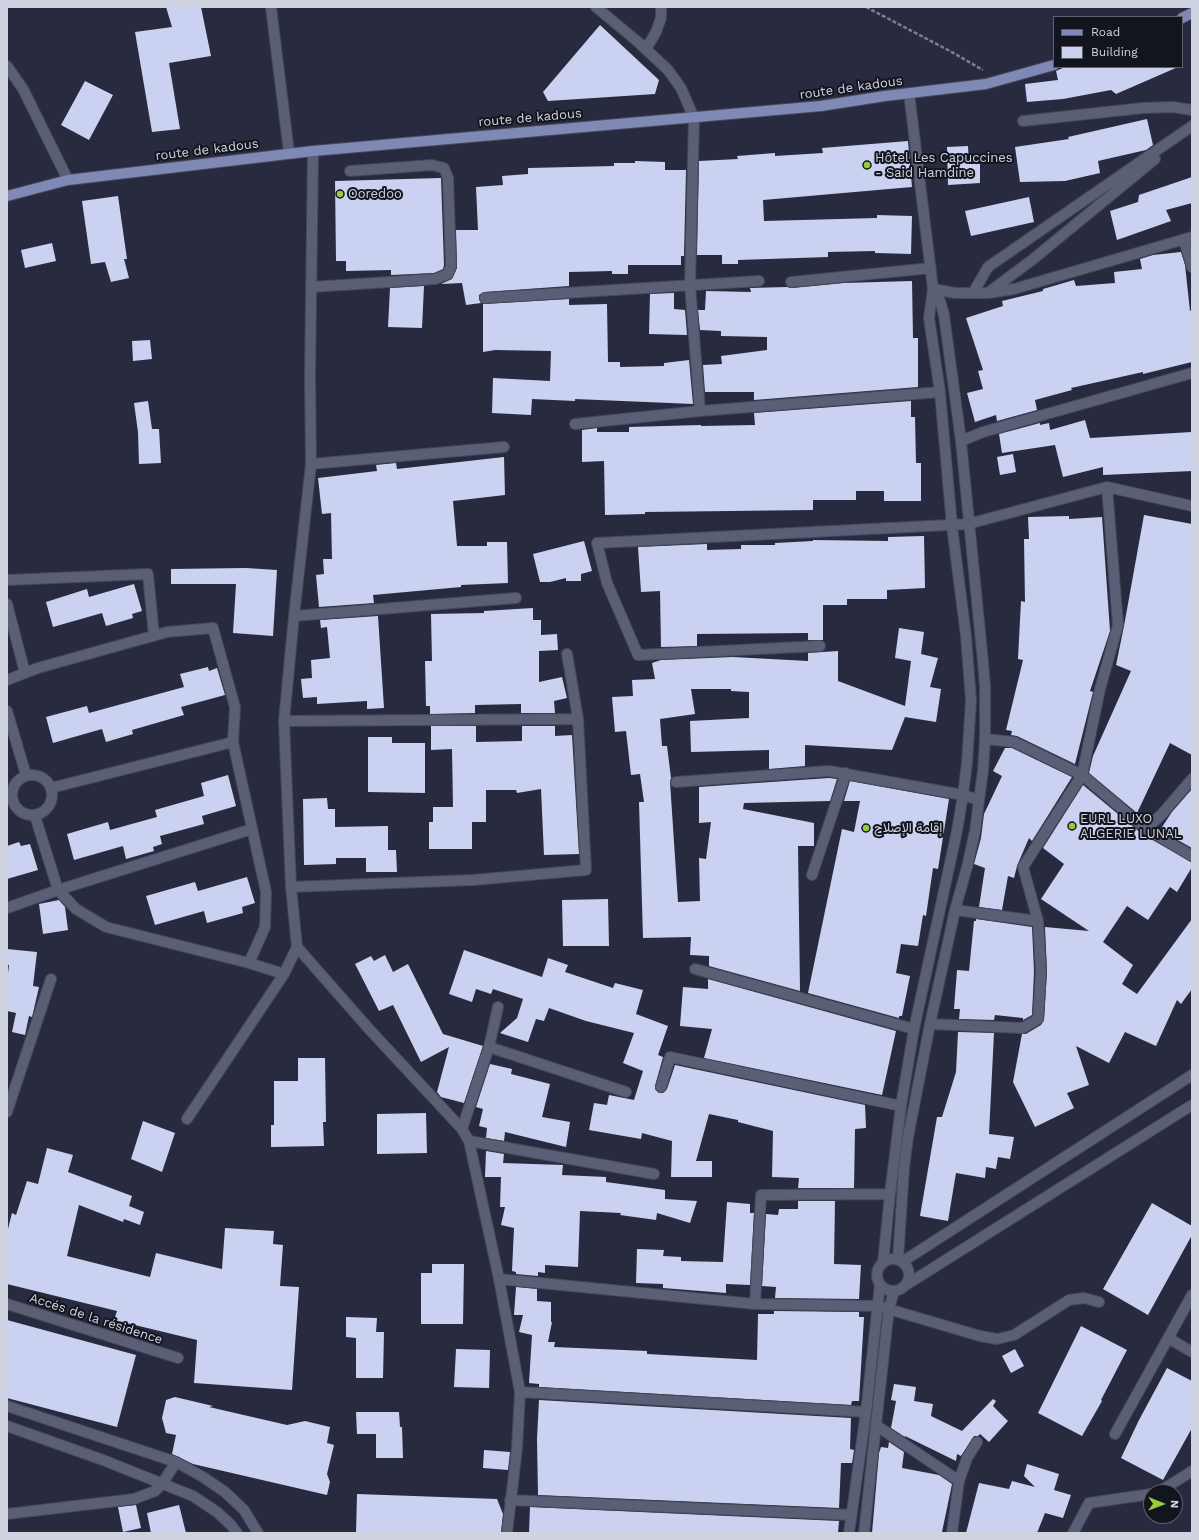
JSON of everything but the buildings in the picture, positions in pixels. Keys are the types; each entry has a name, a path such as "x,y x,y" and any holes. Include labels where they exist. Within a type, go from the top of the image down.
{"main road":[{"path":"1183,18 1192,13"},
{"name":"route de kadous","path":"7,196 68,180 289,153 821,106 909,93 986,84 1053,65"}],"street":[{"path":"271,7 289,153"},
{"path":"596,7 646,49 668,70 681,88 694,118 690,285 700,411"},
{"path":"646,49 656,32 661,18 661,7"},
{"path":"7,66 23,89 68,180"},
{"path":"883,1263 901,1106 914,1029 957,831 963,795 970,732 970,674 952,526 940,392 928,318 933,289 909,93"},
{"path":"1023,121 1173,106 1192,110"},
{"path":"988,293 1038,255 1192,127"},
{"path":"973,293 988,267 1192,127"},
{"path":"187,1119 284,974 297,947 291,887 284,721 311,464 310,376 313,151"},
{"path":"312,287 435,279 448,274 451,266 448,178 444,168 432,164 350,171"},
{"path":"933,289 955,293 988,293 1014,289 1188,239 1192,267"},
{"path":"790,282 931,268"},
{"path":"485,298 759,281"},
{"path":"900,1261 904,1168 908,1137 930,1024 955,910 967,867 975,830 985,739 986,713 983,662 968,524 961,441 944,315 940,301 933,289"},
{"path":"961,441 983,432 1192,373"},
{"path":"575,424 700,411 940,392"},
{"path":"311,464 504,447"},
{"path":"820,646 638,655 607,583 597,543 952,526 968,524 1107,487 1192,506"},
{"path":"930,1024 1023,1028 1038,1020 1041,971 1038,921 1023,867 1082,775 1100,689 1118,625 1107,487"},
{"path":"7,580 148,574 154,636"},
{"path":"294,616 516,598"},
{"path":"7,604 26,673"},
{"path":"7,680 26,673 168,632 213,628 235,708 233,742 266,892 264,927 249,963"},
{"path":"291,887 473,880 586,870 578,719 567,654"},
{"path":"7,711 26,775"},
{"path":"284,721 578,719"},
{"path":"985,739 1014,742 1082,775 1146,829 1192,856"},
{"path":"51,788 233,742"},
{"path":"676,782 829,771 963,795 979,800"},
{"path":"33,774 39,776 45,780 51,788 52,797 50,804 41,814 28,816 10,804 12,790 20,778 26,775 33,774"},
{"path":"812,875 846,774"},
{"path":"1146,829 1190,784"},
{"path":"35,816 58,890 76,909 106,927 249,963 284,974"},
{"path":"7,908 58,890 252,829"},
{"path":"955,910 1038,921"},
{"path":"297,947 369,1029 462,1129 469,1141 500,1279 520,1392 507,1533"},
{"path":"696,969 914,1029"},
{"path":"7,1112 51,979"},
{"path":"462,1129 490,1047 498,1007"},
{"path":"490,1047 626,1092"},
{"path":"662,1087 670,1057 901,1106"},
{"path":"900,1261 1192,1076"},
{"path":"880,1284 888,1291 894,1292 901,1290 906,1285 1192,1105"},
{"path":"469,1141 654,1174"},
{"path":"755,1304 762,1194 890,1194"},
{"path":"849,1533 866,1412 878,1306 880,1284 878,1280 878,1270 883,1263 888,1260 900,1261 906,1265 909,1275 906,1285"},
{"path":"500,1279 755,1304 878,1306 980,1336 997,1339 1014,1335 1069,1300 1084,1298 1099,1302"},
{"path":"864,1533 889,1308 894,1292"},
{"path":"1115,1434 1192,1295"},
{"name":"Accés de la résidence","path":"7,1304 178,1358"},
{"path":"1168,1338 1192,1352"},
{"path":"520,1392 866,1412"},
{"path":"7,1406 176,1462 203,1477 225,1492 244,1510 258,1533"},
{"path":"7,1426 103,1460 193,1496 217,1512 231,1525 236,1533"},
{"path":"877,1426 959,1481"},
{"path":"952,1533 959,1481 967,1458 977,1442"},
{"path":"7,1514 134,1499 155,1491 162,1484 176,1462"},
{"path":"1172,1484 1192,1471"},
{"path":"1073,1533 1089,1503 1143,1495"},
{"path":"510,1500 851,1516"}],"path":[{"path":"866,7 1001,80"}],"place":[{"name":"Hôtel Les Capuccines - Said Hamdine","path":"867,165"},
{"name":"Ooredoo","path":"340,194"},
{"name":"EURL LUXO ALGERIE LUNAL","path":"1072,826"},
{"name":"إقامة الإصلاح","path":"866,828"}]}
